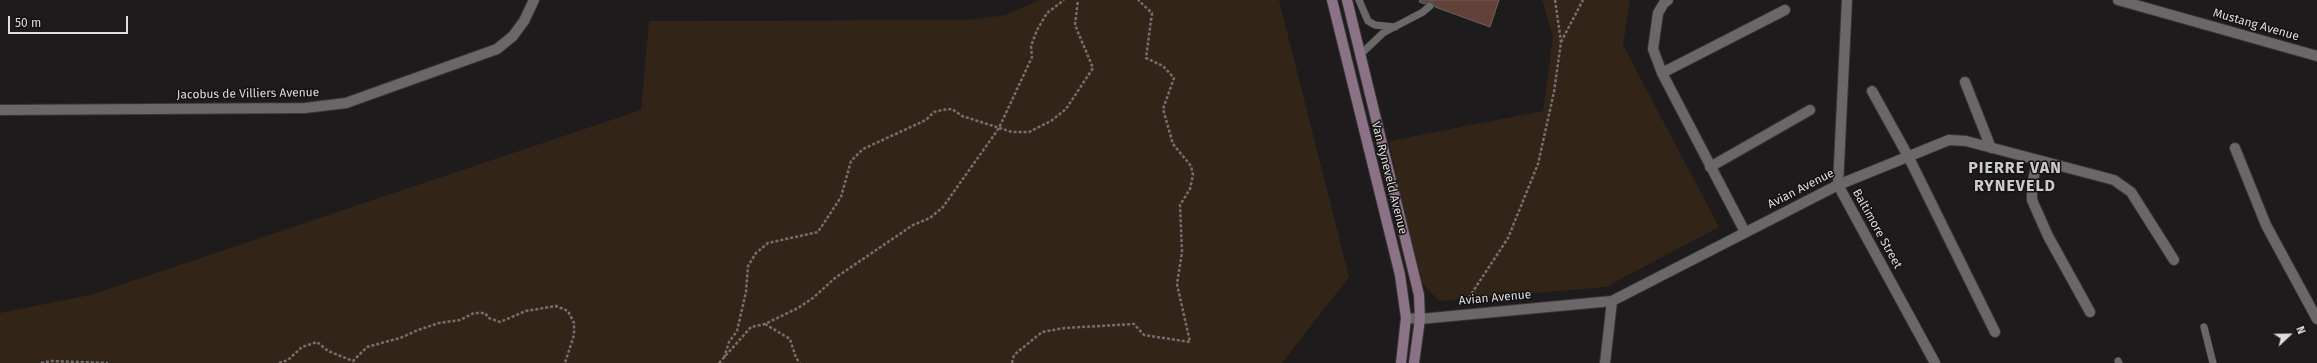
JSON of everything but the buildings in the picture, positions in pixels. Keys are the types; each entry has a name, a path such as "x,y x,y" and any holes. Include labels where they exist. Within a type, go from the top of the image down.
{"main road":[{"name":"Van Ryneveld Avenue","path":"1332,0 1400,275 1406,318 1401,363"},
{"name":"Van Ryneveld Avenue","path":"1347,0 1419,295 1420,319 1414,363"}],"street":[{"name":"Jacobus de Villiers Avenue","path":"0,110 305,108 346,102 497,49 513,36 524,21 534,0"},
{"path":"1668,0 1664,3 1658,13 1652,45 1662,73 1745,232"},
{"name":"Baltimore Street","path":"1847,0 1838,185 1935,363"},
{"name":"Mustang Avenue","path":"2118,0 2317,56"},
{"path":"1662,73 1785,10"},
{"path":"1965,82 1991,148"},
{"path":"1872,91 1908,156 1995,332"},
{"path":"1710,167 1810,110"},
{"name":"Avian Avenue","path":"1406,318 1420,319 1460,314 1612,301 1838,185 1949,140 1966,141 2114,180 2127,187 2174,260"},
{"path":"2235,148 2266,225 2316,315"},
{"path":"2038,160 2032,184 2032,200 2048,236 2090,312"},
{"path":"1604,363 1612,301"}],"lane":[{"path":"1359,0 1368,21 1375,25 1396,27"},
{"path":"1361,54 1383,33 1423,12 1430,6"},
{"path":"2204,327 2213,363"}],"path":[{"path":"719,363 751,328 766,324 813,298 835,278 913,225 930,218 943,207 999,128 1032,57 1031,46 1037,30 1047,13 1064,0"},
{"path":"724,358 728,342 737,331 746,292 748,266 756,253 768,243 818,232 841,197 851,161 863,149 926,120 934,112 942,110 952,109 962,116 1012,132 1029,132 1051,121 1066,109 1089,77 1093,68 1075,25 1078,0"},
{"path":"1012,363 1014,355 1042,332 1065,328 1134,324 1144,335 1190,342 1177,284 1182,252 1180,205 1190,189 1193,175 1191,166 1174,144 1163,109 1174,78 1163,66 1146,58 1152,14 1138,0"},
{"path":"1460,314 1468,296 1508,238 1538,164 1554,92 1561,42 1555,0"},
{"path":"1561,42 1582,0"},
{"path":"279,363 288,360 302,347 317,342 328,351 353,361 367,347 400,338 439,323 460,320 474,313 485,313 489,318 500,322 526,311 556,306 568,311 574,323 574,335 565,363"},
{"path":"766,324 790,338 796,358 800,363"},
{"path":"41,363 51,361 108,363"}],"shaded area":[{"path":"1039,0 1279,0 1349,277 1282,363 0,363 0,313 90,295 641,110 649,21 968,20 1006,15"},
{"path":"1542,0 1630,0 1623,45 1719,227 1606,287 1439,301 1417,278 1389,141 1543,111 1553,36"}],"district":[{"name":"PIERRE VAN RYNEVELD","path":"2015,178"}]}
